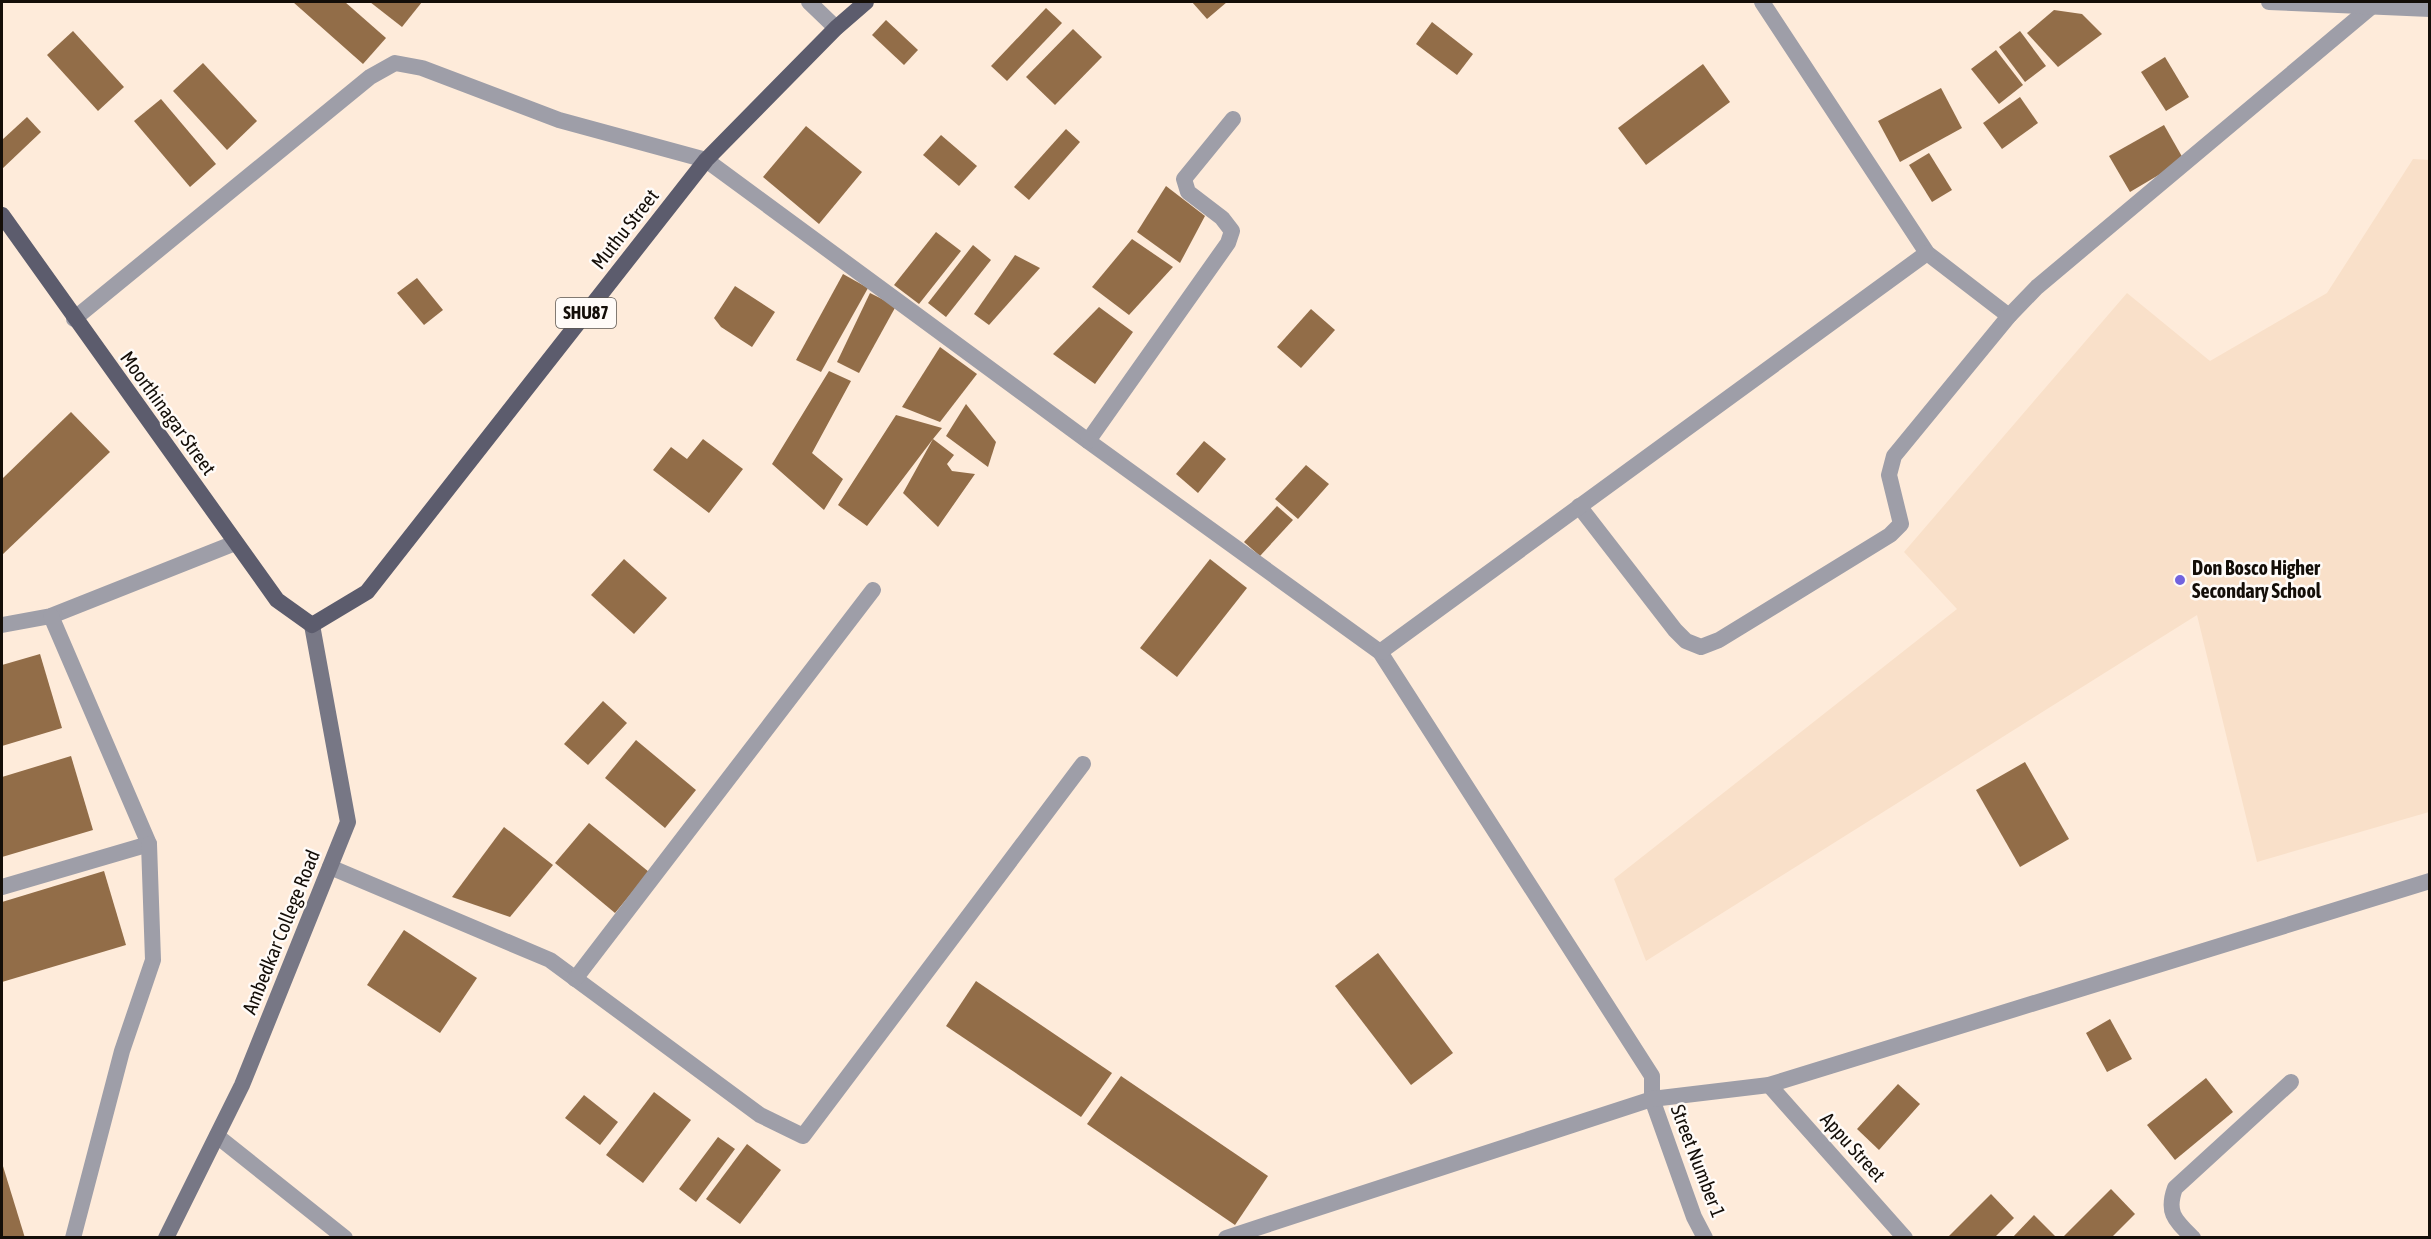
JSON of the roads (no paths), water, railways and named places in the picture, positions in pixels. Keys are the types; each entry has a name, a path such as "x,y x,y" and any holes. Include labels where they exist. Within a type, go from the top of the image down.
{"main road":[{"name":"Muthu Street","path":"312,625 368,592 706,160 836,28 866,2"},
{"name":"Moorthinagar Street","path":"2,214 74,319 277,600 312,625"},
{"name":"Ambedkar College Road","path":"166,1238 242,1085 348,822 312,625"}],"street":[{"path":"809,2 836,28"},
{"path":"1762,2 1928,253 2009,316"},
{"path":"2269,2 2430,9"},
{"path":"1580,506 1686,641 1701,647 1719,640 1890,535 1900,524 1889,475 1894,456 2009,316 2037,287 2371,7"},
{"path":"74,319 370,77 395,63 422,68 559,120 706,160 1380,652 1928,253"},
{"path":"1088,441 1228,243 1232,231 1222,218 1188,192 1184,179 1233,119"},
{"path":"2,626 51,616 236,543"},
{"path":"575,979 873,590"},
{"path":"51,616 149,844 153,960 122,1051 74,1238"},
{"name":"Street Number 1","path":"1380,652 1653,1076 1652,1099 1694,1217 1705,1238"},
{"path":"330,867 550,960 760,1115 802,1136 1083,764"},
{"path":"2,887 149,844"},
{"path":"1226,1238 1652,1099 1769,1085 2430,881"},
{"path":"2193,1238 2176,1221 2170,1203 2175,1188 2291,1082"},
{"name":"Appu Street","path":"1769,1085 1905,1238"},
{"path":"217,1136 345,1238"}],"place":[{"name":"Don Bosco Higher Secondary School","path":"2180,580"}]}
